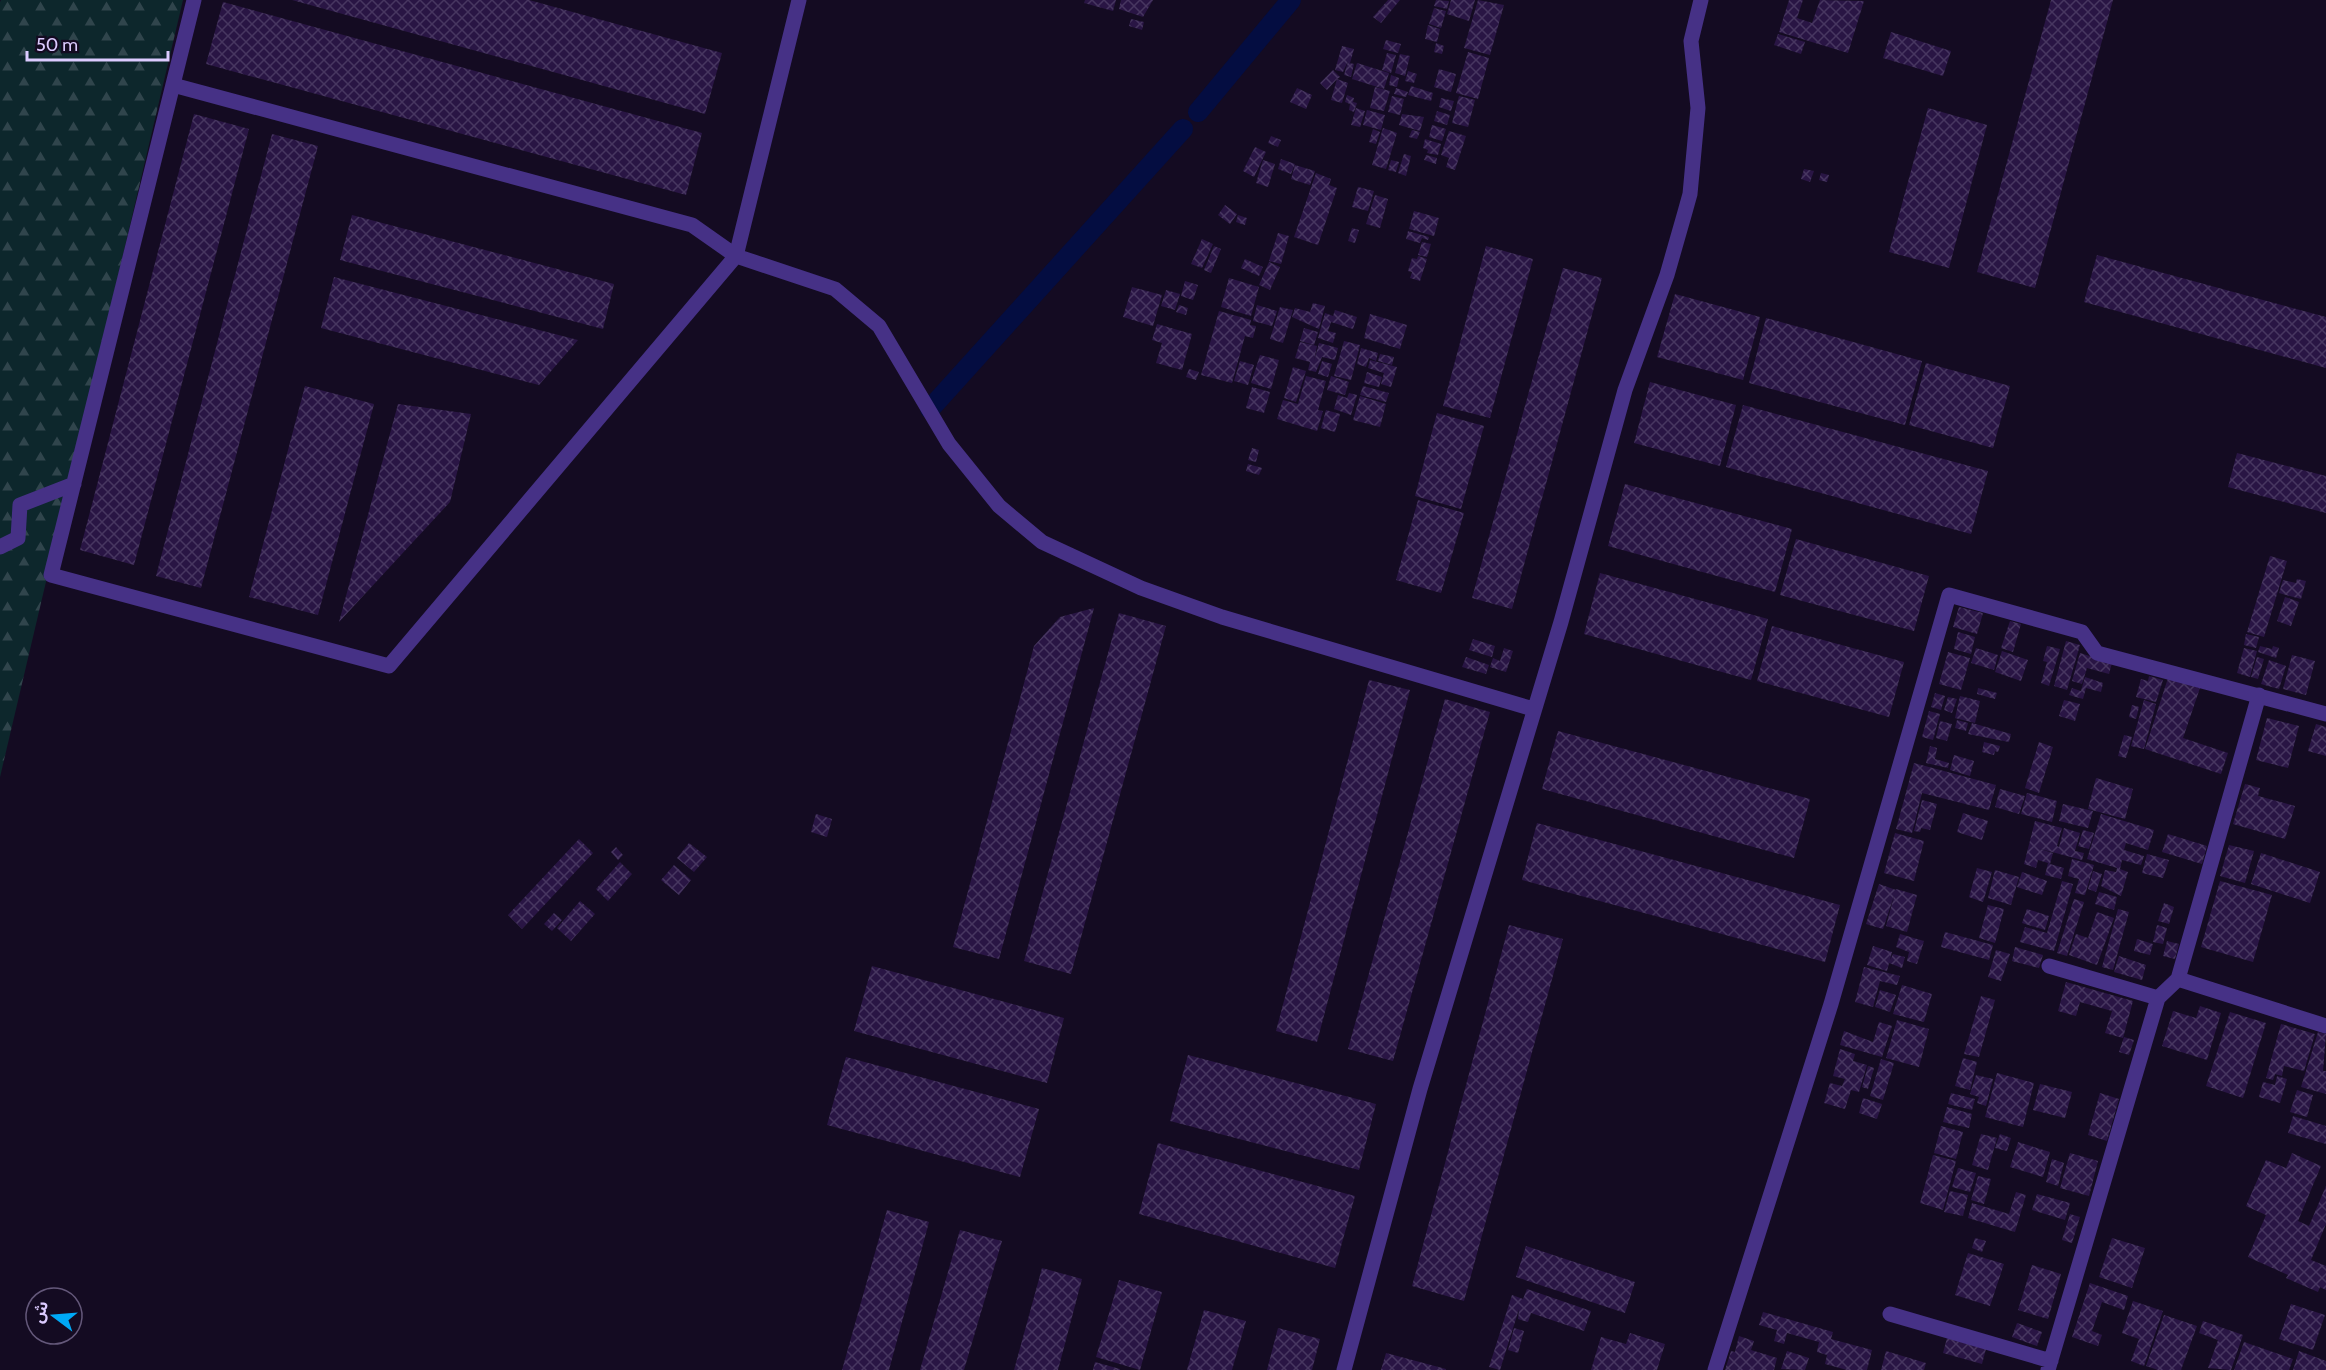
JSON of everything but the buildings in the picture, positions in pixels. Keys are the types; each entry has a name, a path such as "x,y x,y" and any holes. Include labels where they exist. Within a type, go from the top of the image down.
{"street":[{"path":"194,0 51,575 389,666 736,256 799,0"},
{"path":"1344,1370 1420,1089 1561,622 1625,390 1667,275 1690,194 1698,108 1690,41 1701,0"},
{"path":"173,85 692,225 736,256 835,289 879,326 950,444 999,506 1042,542 1141,588 1222,617 1533,709"},
{"path":"0,547 18,538 21,505 74,484"},
{"path":"1715,1370 1831,1004 1949,595 2082,632 2097,652 2326,714"},
{"path":"1890,1314 2050,1366 2158,998 2178,979 2259,695"},
{"path":"2049,966 2158,998"},
{"path":"2178,979 2326,1026"}],"green space":[{"path":"1,0 183,0 0,777 0,2"}],"waterway":[{"path":"1198,112 1291,0"},
{"path":"930,409 1183,129"}]}
